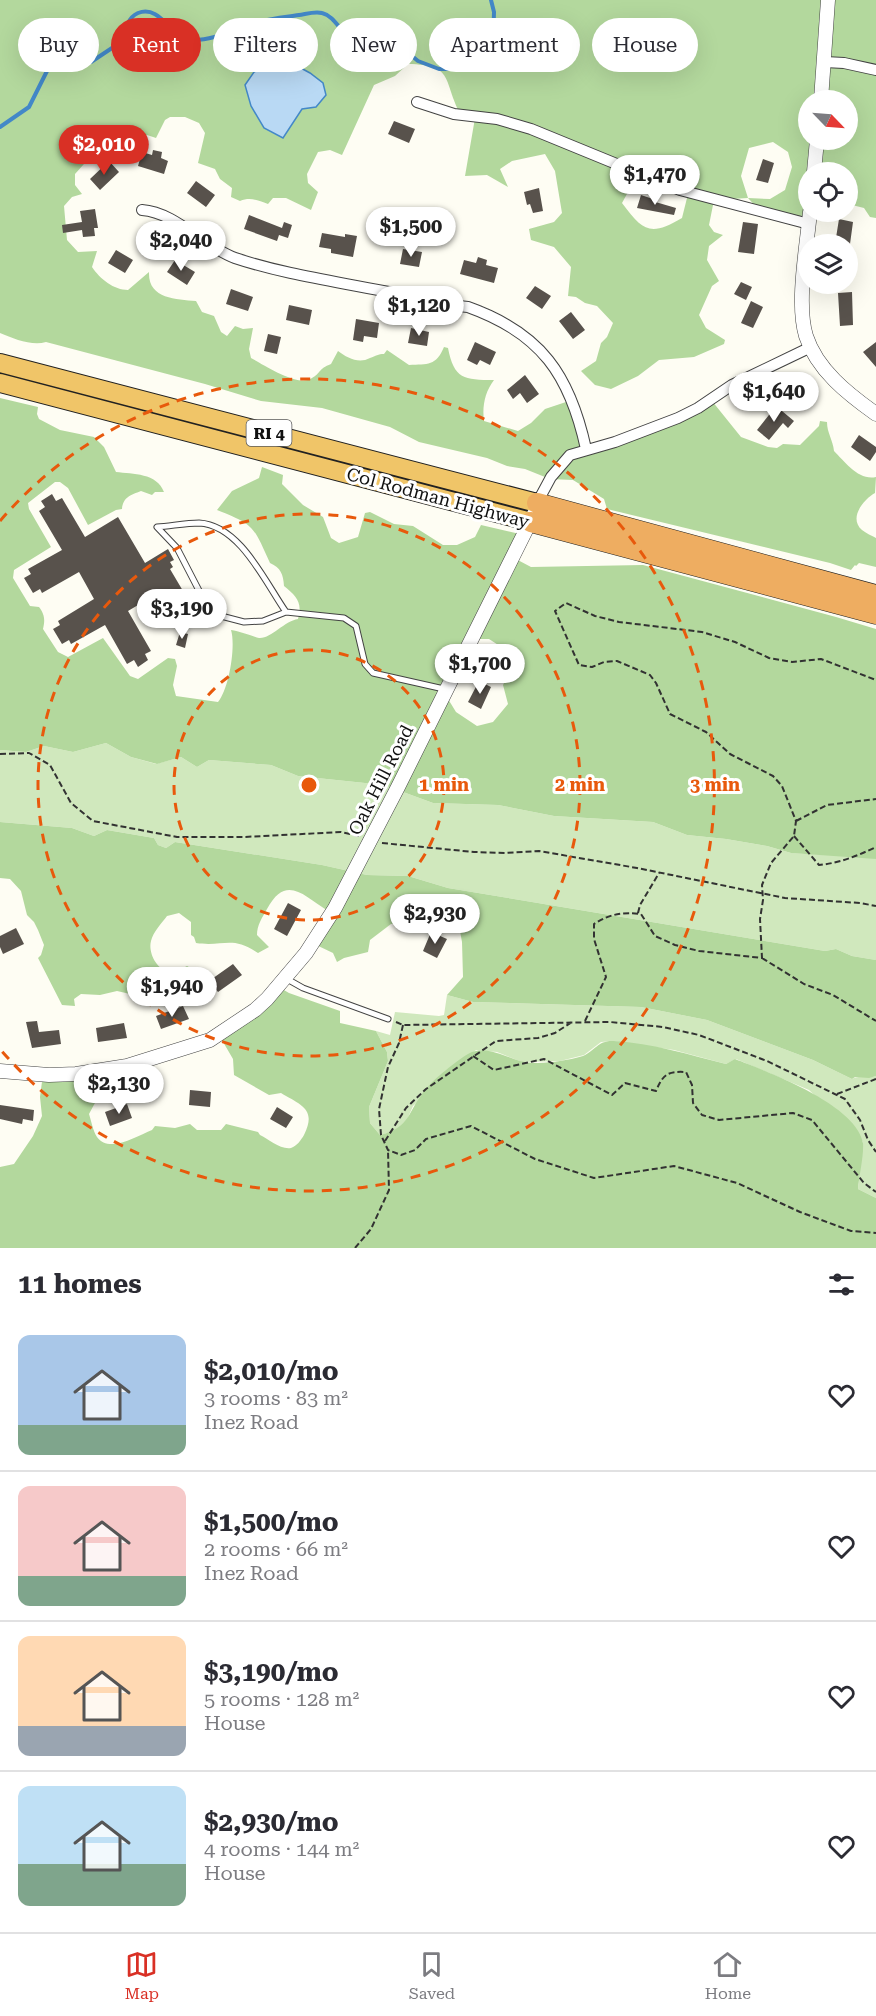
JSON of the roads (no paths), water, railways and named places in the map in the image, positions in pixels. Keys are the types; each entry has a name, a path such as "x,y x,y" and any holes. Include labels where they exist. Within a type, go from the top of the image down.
{"highway":[{"name":"Col Rodman Highway","path":"0,363 534,513 876,614"},
{"name":"Col Rodman Highway","path":"0,383 876,595"}],"street":[{"path":"822,90 828,0"},
{"path":"825,62 844,63 876,70"},
{"path":"417,102 453,114 497,119 531,129 680,190 798,216"},
{"path":"142,210 165,217 232,256 256,264 308,278 468,307 488,314 527,337 556,371 575,406 586,449"},
{"path":"809,222 803,321 811,347 833,379 876,414"},
{"name":"Oak Hill Road","path":"0,1071 49,1075 76,1074 128,1066 210,1040 255,1011 306,953 335,909 560,464 570,454 615,442 678,418 699,408 732,385 811,347"}],"lane":[{"path":"286,612 242,546 228,532 200,523 158,527 177,548 208,608 221,616 244,622 263,621 286,612 344,618 356,626 365,664 373,673 446,689"},
{"path":"285,979 303,988 388,1018"}],"water":[{"path":"254,72 308,72 323,83 326,95 316,107 302,109 283,138 264,128 251,106 245,85"}],"waterway":[{"path":"0,127 29,107 52,61 60,57 91,62 124,40 129,21 138,13 154,13 178,35 192,40 201,40 254,23 319,12 332,19 347,36 357,40 388,36 418,61 439,69 463,69 484,59 493,45 494,12 491,0"}]}
